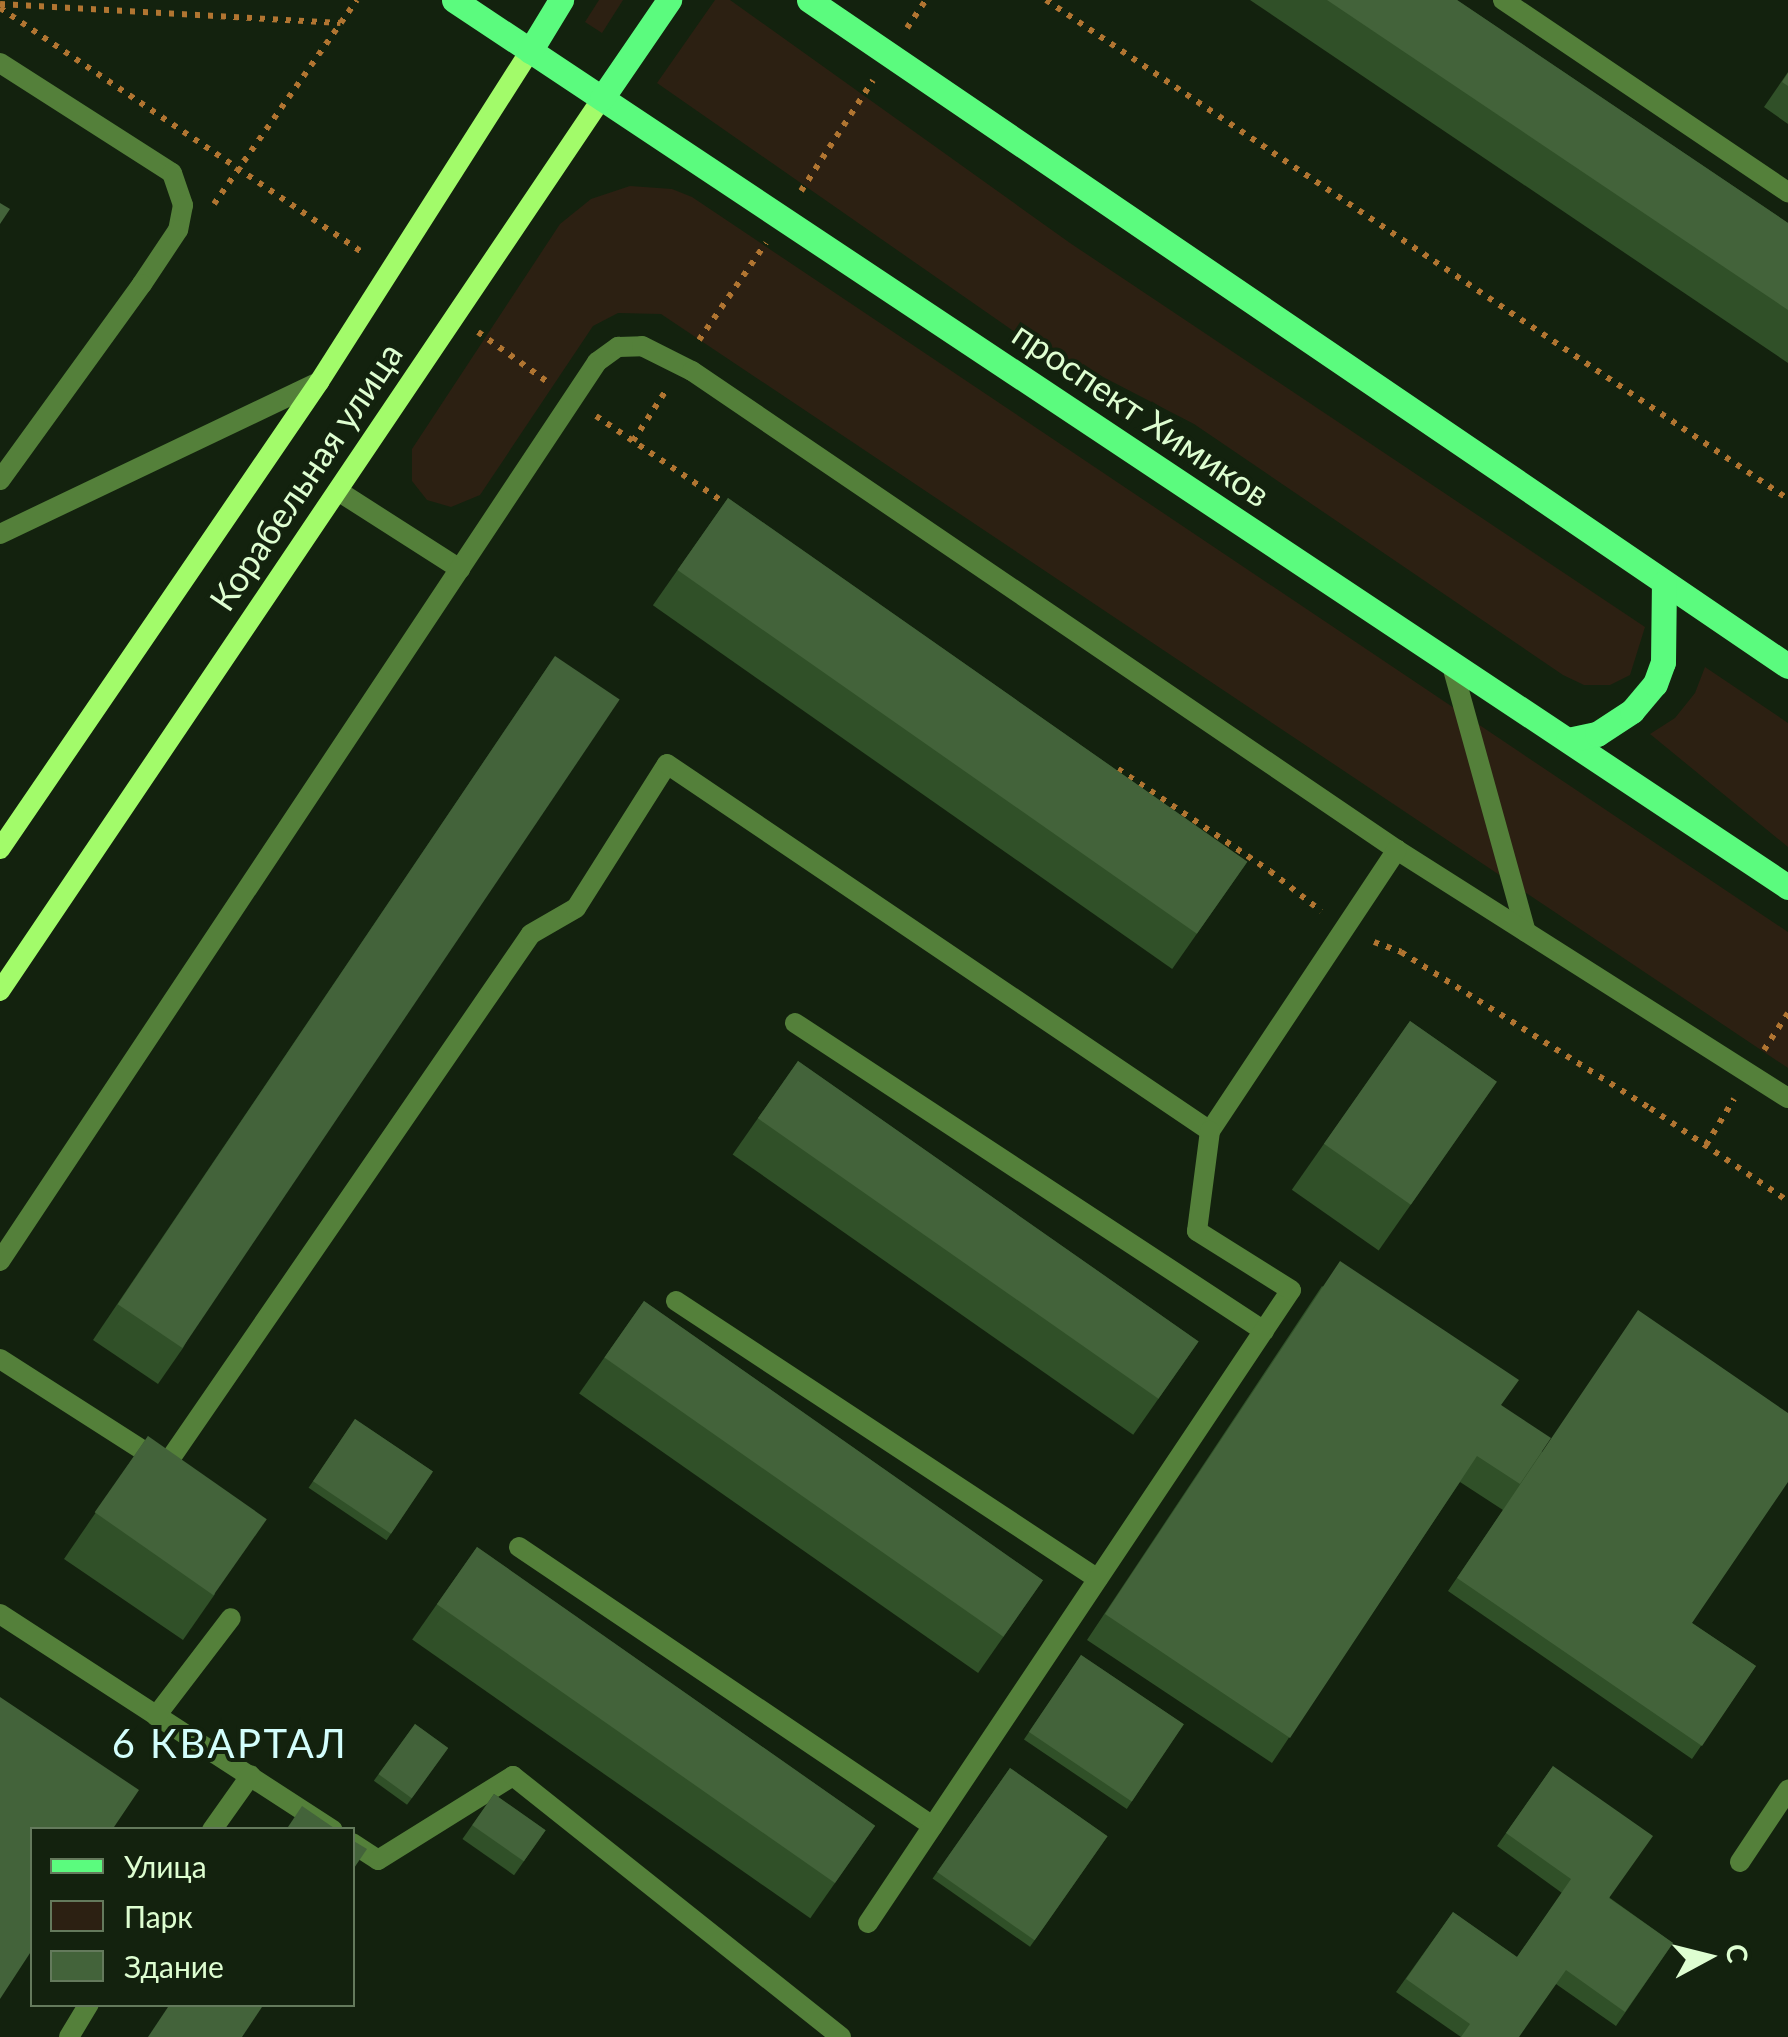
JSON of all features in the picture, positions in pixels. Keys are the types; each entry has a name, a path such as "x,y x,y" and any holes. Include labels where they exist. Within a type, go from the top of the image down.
{"main road":[{"name":"проспект Химиков","path":"454,0 1788,887"},
{"name":"Корабельная улица","path":"0,848 319,382 561,0"},
{"name":"Корабельная улица","path":"0,990 669,0"},
{"path":"810,0 1788,666"},
{"path":"1568,740 1597,734 1632,711 1655,684 1663,662 1664,584"}],"lane":[{"path":"1504,0 1788,192"},
{"path":"0,63 172,173 183,205 178,230 0,480"},
{"path":"0,1261 597,362 618,347 642,346 692,371 1397,850 1788,1098"},
{"path":"0,534 319,382"},
{"path":"338,490 460,569"},
{"path":"1451,662 1526,932"},
{"path":"0,1360 166,1465 531,934 576,908 668,764 1210,1130"},
{"path":"868,1923 1291,1290 1197,1231 1210,1130 1397,850"},
{"path":"795,1024 1264,1331"},
{"path":"676,1301 1098,1579"},
{"path":"519,1547 934,1826"},
{"path":"0,1614 328,1827"},
{"path":"156,1716 232,1618"},
{"path":"214,1827 250,1774"},
{"path":"355,1845 378,1860 513,1776 841,2037"},
{"path":"1740,1862 1788,1790"},
{"path":"69,2037 86,2007"}],"path":[{"path":"0,6 238,171 357,0"},
{"path":"1046,0 1788,499"},
{"path":"0,6 341,23"},
{"path":"633,442 747,518"},
{"path":"1106,761 1270,871 1344,930 1402,952 1788,1201"}],"green space":[{"path":"599,0 623,0 602,33 585,22"},
{"path":"715,0 730,0 1070,243 1645,627 1630,675 1610,685 1584,685 1563,675 1194,424 1012,330 657,83"},
{"path":"630,186 672,189 692,197 1788,932 1788,1068 661,314 618,313 593,326 480,495 451,507 427,500 412,481 412,449 560,224 591,199"},
{"path":"1705,667 1788,723 1788,847 1650,734 1675,718 1695,693"}],"building":[{"path":"1327,0 1457,0 1788,223 1788,310"},
{"path":"0,203 10,209 0,224"},
{"path":"728,498 1247,862 1197,934 678,570"},
{"path":"555,656 620,700 182,1348 118,1304"},
{"path":"1410,1021 1497,1082 1411,1205 1324,1144"},
{"path":"798,1061 1199,1341 1158,1399 758,1118"},
{"path":"1340,1261 1519,1380 1501,1405 1551,1438 1520,1484 1477,1456 1290,1738 1105,1614"},
{"path":"644,1301 1043,1580 1003,1637 604,1358"},
{"path":"1638,1310 1788,1413 1788,1482 1692,1623 1756,1666 1702,1746 1457,1578"},
{"path":"355,1419 433,1472 391,1534 313,1481"},
{"path":"148,1436 267,1519 213,1595 95,1512"},
{"path":"477,1547 875,1826 835,1883 437,1604"},
{"path":"1081,1655 1184,1724 1132,1801 1029,1732"},
{"path":"0,1697 139,1790 114,1827 30,1827 30,1953 0,1999"},
{"path":"415,1724 448,1748 412,1798 379,1774"},
{"path":"1553,1766 1653,1836 1609,1898 1673,1943 1625,2012 1566,1970 1519,2037 1461,2037 1470,2024 1406,1979 1453,1912 1517,1957 1571,1879 1506,1833"},
{"path":"1010,1768 1107,1836 1035,1940 937,1872"},
{"path":"494,1794 546,1830 524,1861 472,1825"},
{"path":"302,1806 333,1827 288,1827"},
{"path":"355,1842 367,1849 355,1867"},
{"path":"168,2007 262,2007 242,2037 148,2037"}],"district":[{"name":"6 КВАРТАЛ","path":"230,1743"}]}
